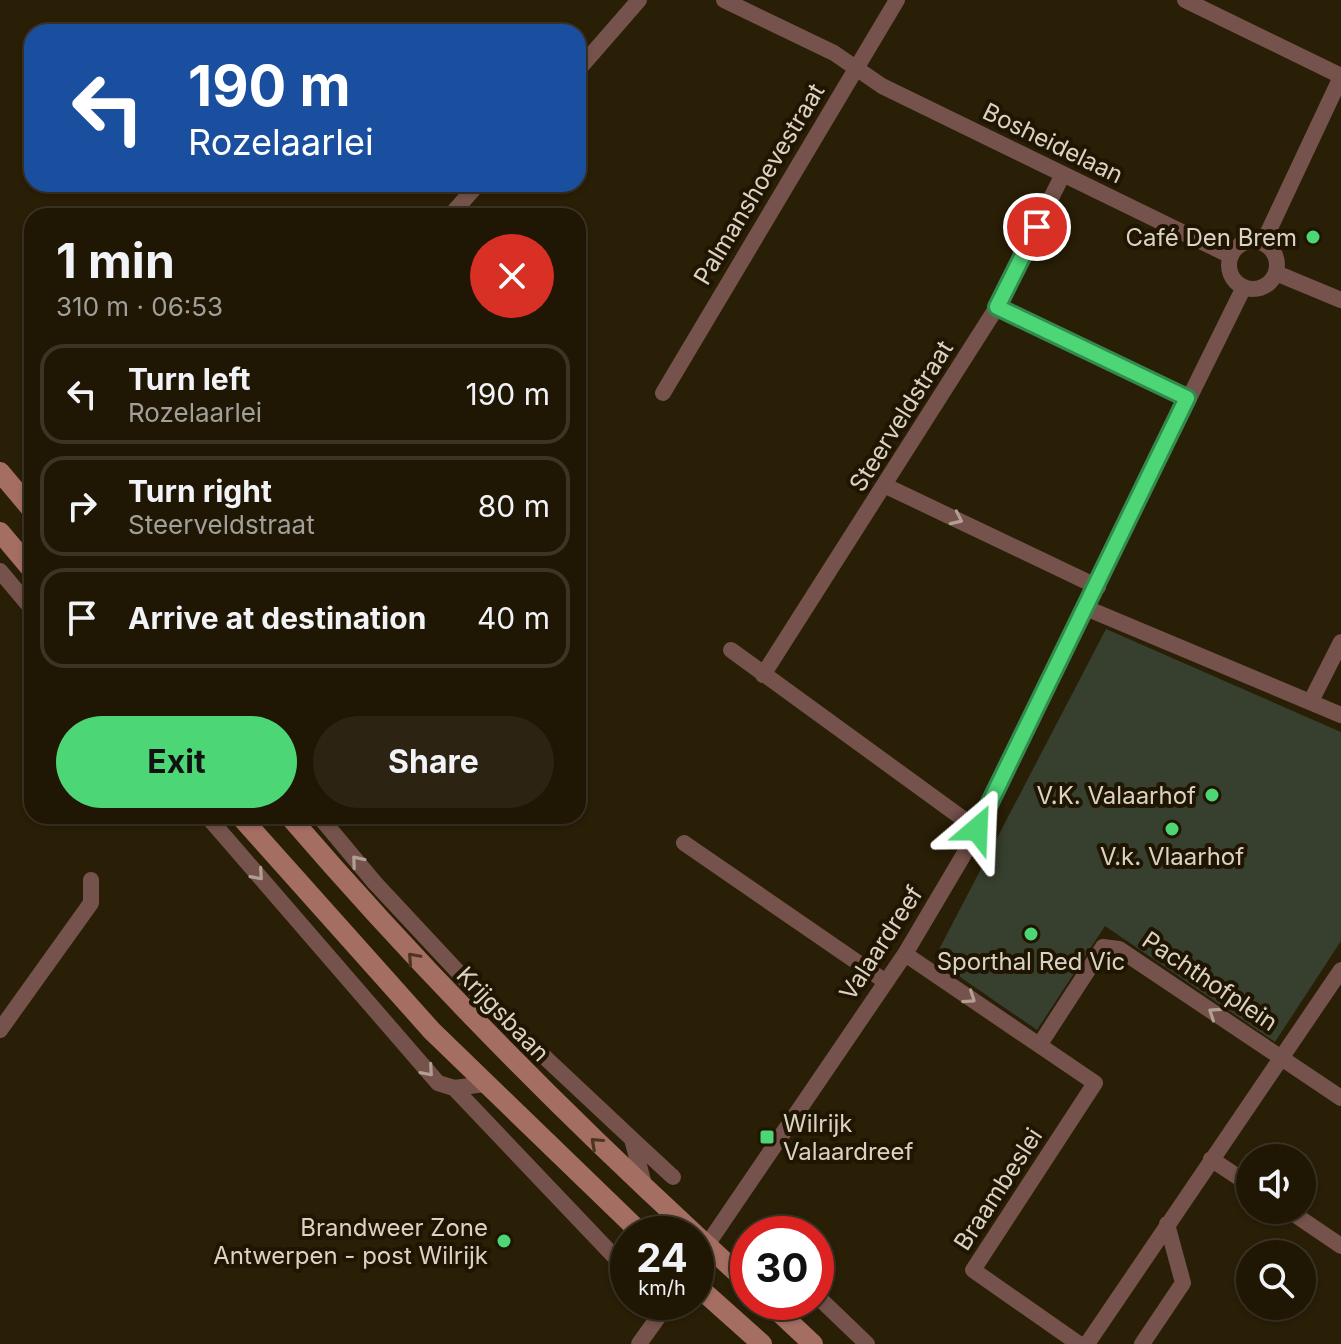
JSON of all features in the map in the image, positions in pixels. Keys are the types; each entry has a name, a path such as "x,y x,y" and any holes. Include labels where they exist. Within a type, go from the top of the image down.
{"main road":[{"path":"0,472 24,500"},
{"path":"0,532 24,560"},
{"path":"247,824 367,962 485,1084 623,1216"},
{"name":"Krijgsbaan","path":"296,824 433,980 672,1216"},
{"name":"Krijgsbaan","path":"714,1256 730,1269"},
{"path":"714,1301 762,1344"},
{"path":"787,1320 813,1344"}],"street":[{"path":"586,61 639,0"},
{"name":"Bosheidelaan","path":"724,0 857,68 882,86 1231,256"},
{"name":"Palmanshoevestraat","path":"663,393 897,0"},
{"path":"1185,0 1341,77 1263,243"},
{"name":"Steerveldstraat","path":"763,675 997,307 1063,174"},
{"path":"457,208 471,192"},
{"path":"1248,241 1263,243 1275,255 1276,273 1266,285 1244,287 1230,272 1231,256 1248,241"},
{"path":"1276,273 1341,300"},
{"name":"Valaardreef","path":"714,1222 905,954 977,829 1244,287"},
{"path":"997,307 1187,398"},
{"path":"886,486 1098,587"},
{"path":"0,571 24,600"},
{"path":"1086,608 1341,715"},
{"path":"1311,701 1341,642"},
{"path":"731,650 977,829"},
{"path":"214,824 438,1083 454,1088 485,1084"},
{"path":"326,824 375,883 487,1003 673,1177"},
{"path":"684,843 886,982"},
{"path":"0,1030 91,903 91,880"},
{"name":"Pachthofplein","path":"1040,1044 1103,947 1119,949 1279,1057"},
{"path":"905,954 1040,1044"},
{"path":"1087,1344 1279,1057 1341,970"},
{"name":"Braambeslei","path":"1040,1044 1095,1083 973,1270 1079,1344"},
{"path":"1279,1057 1341,1098"},
{"path":"454,1088 459,1098 610,1253"},
{"path":"632,1139 645,1188"},
{"path":"1211,1159 1236,1176"},
{"path":"1142,1344 1183,1283 1167,1224"},
{"path":"1309,1224 1341,1246"},
{"path":"834,1312 867,1344"},
{"path":"639,1344 656,1320"}],"green space":[{"name":"V.k. Vlaarhof","path":"1106,629 1341,732 1341,941 1275,1042 1105,926 1037,1030 934,959"}],"place":[{"name":"Café Den Brem","path":"1313,237"},
{"name":"V.K. Valaarhof","path":"1212,795"},
{"name":"V.k. Vlaarhof","path":"1172,829"},
{"name":"Sporthal Red Vic","path":"1031,934"},
{"name":"Wilrijk Valaardreef","path":"767,1137"},
{"name":"Brandweer Zone Antwerpen - post Wilrijk","path":"504,1241"}],"route":[{"path":"977,829 1098,587 1187,398 997,307 1037,227"}]}
